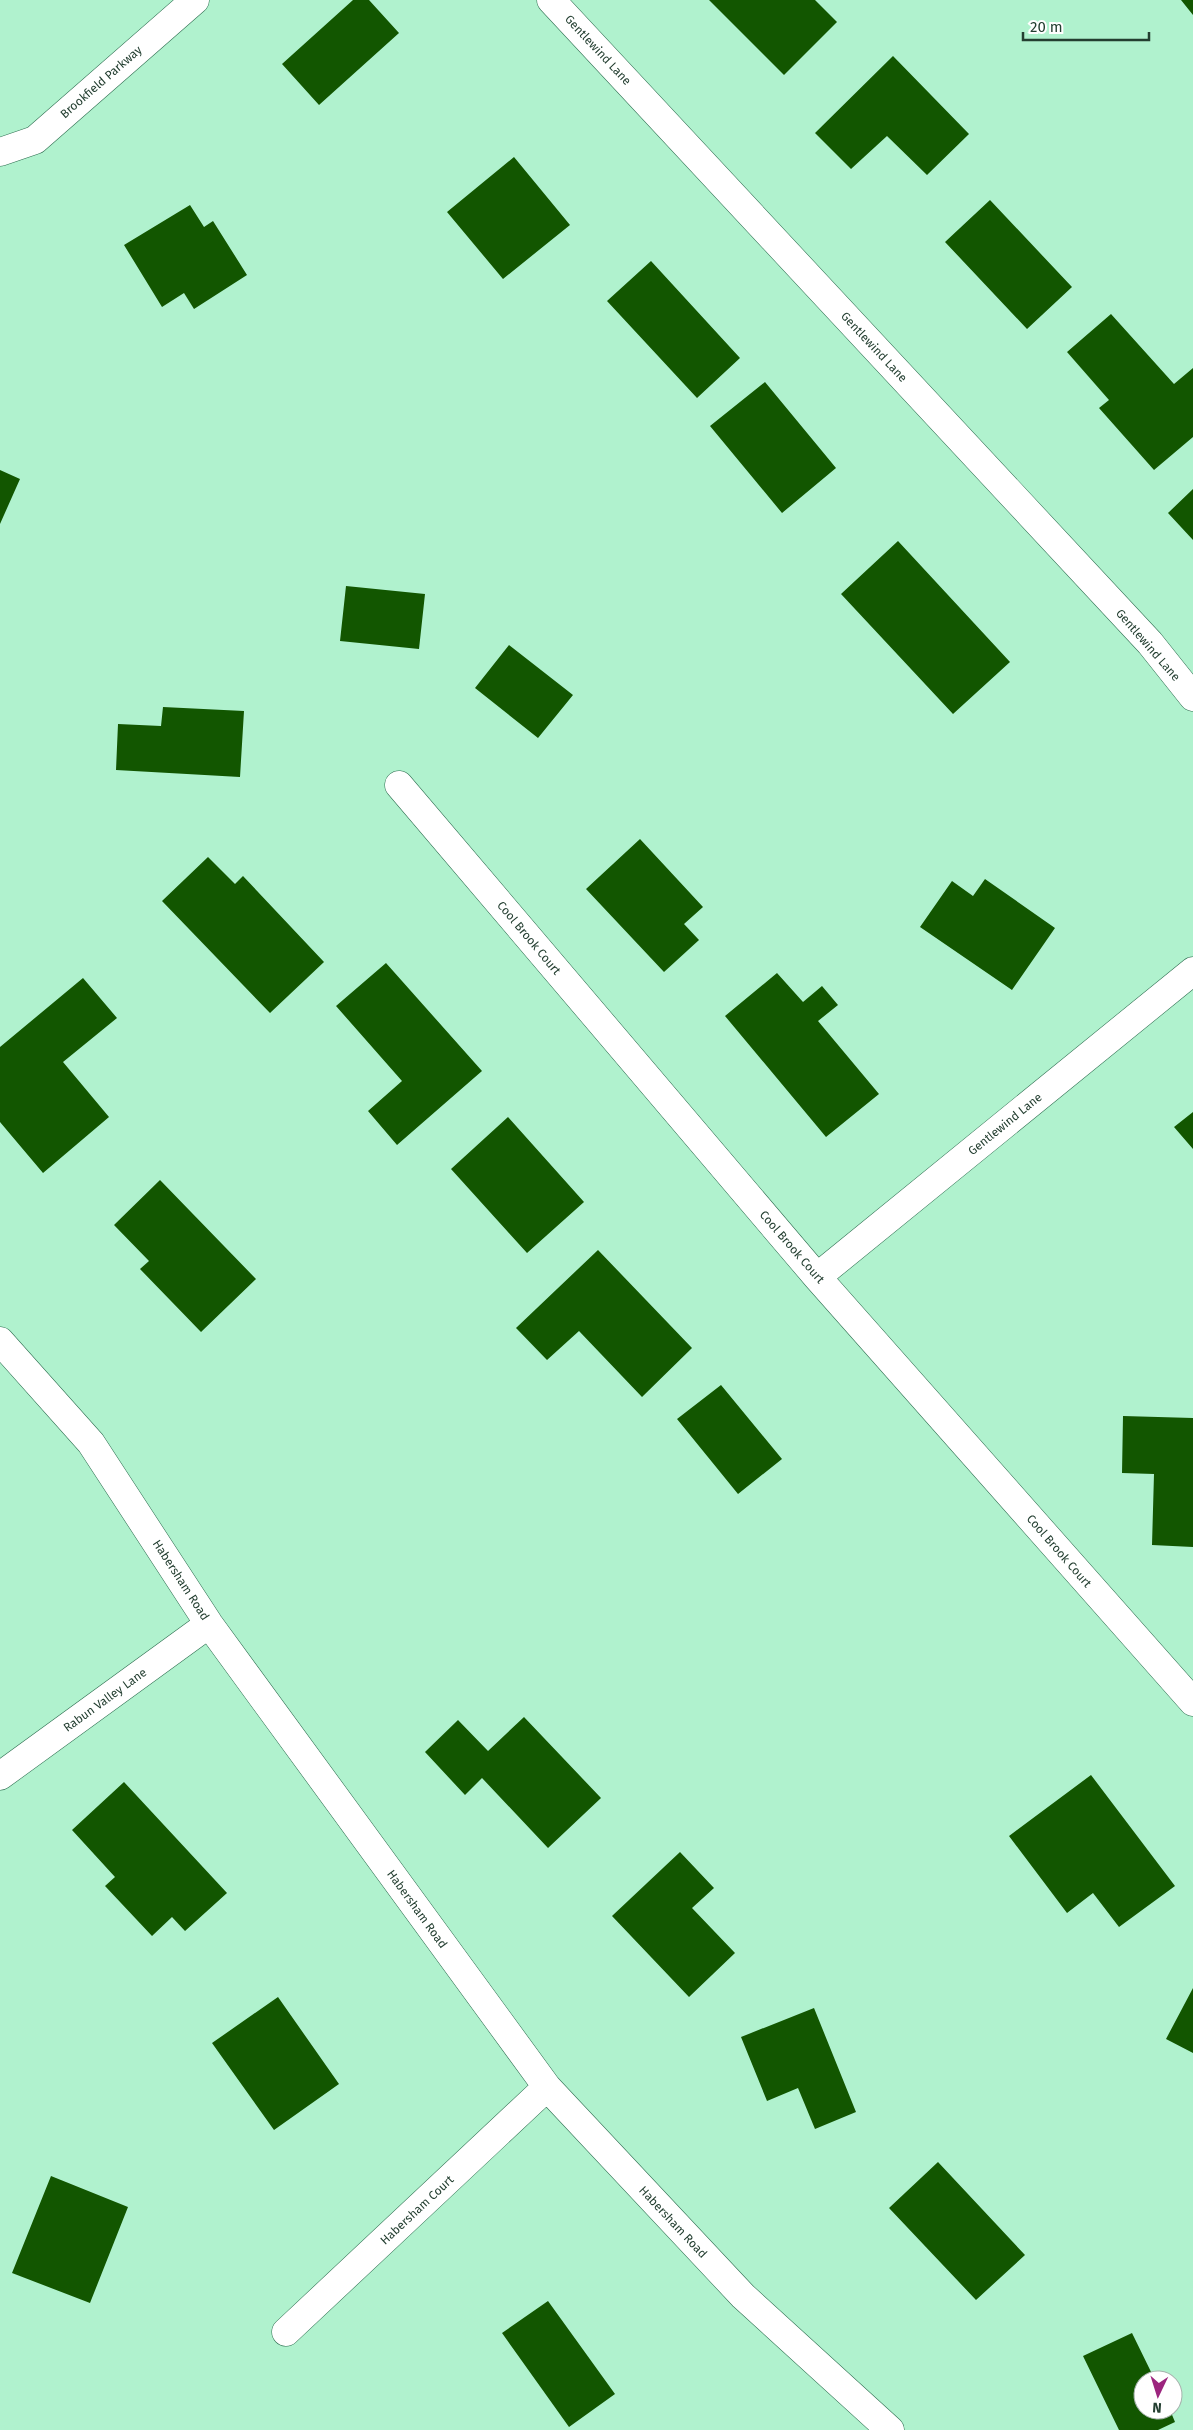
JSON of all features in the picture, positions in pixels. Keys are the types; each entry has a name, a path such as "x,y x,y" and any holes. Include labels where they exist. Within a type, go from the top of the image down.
{"street":[{"name":"Brookfield Parkway","path":"0,152 36,140 195,0"},
{"name":"Gentlewind Lane","path":"551,0 1150,643 1193,697"},
{"name":"Cool Brook Court","path":"398,784 817,1277 1193,1702"},
{"name":"Gentlewind Lane","path":"817,1277 1193,970"},
{"name":"Habersham Road","path":"0,1341 91,1443 209,1624 547,2087 743,2296 890,2430"},
{"name":"Rabun Valley Lane","path":"0,1776 209,1624"},
{"name":"Habersham Court","path":"286,2332 547,2087"}],"building":[{"path":"353,0 369,0 399,33 319,105 282,64"},
{"path":"709,0 815,0 837,22 784,75"},
{"path":"1181,0 1193,0 1193,15"},
{"path":"893,56 969,134 927,175 887,136 851,169 815,133"},
{"path":"514,157 570,225 503,279 447,212"},
{"path":"990,200 1072,287 1027,329 945,242"},
{"path":"190,205 204,227 213,221 247,275 194,309 184,293 162,307 124,245"},
{"path":"651,261 740,358 697,398 607,301"},
{"path":"1111,314 1174,384 1193,368 1193,437 1154,470 1099,408 1109,400 1067,352"},
{"path":"765,382 836,468 782,513 710,426"},
{"path":"0,470 20,479 0,524"},
{"path":"1193,489 1193,540 1168,513"},
{"path":"898,541 1010,662 953,714 841,594"},
{"path":"346,586 425,594 419,649 340,641"},
{"path":"509,645 573,695 538,738 475,688"},
{"path":"163,707 244,711 240,777 116,770 118,724 161,726"},
{"path":"640,839 703,907 684,924 699,940 664,972 586,889"},
{"path":"208,857 235,884 243,876 324,962 270,1013 162,901"},
{"path":"985,879 1055,928 1012,990 920,927 952,881 973,896"},
{"path":"386,963 482,1071 397,1145 368,1111 402,1081 336,1006"},
{"path":"777,973 803,1002 822,986 838,1005 818,1021 879,1094 826,1137 725,1016"},
{"path":"83,978 117,1018 63,1062 109,1117 43,1173 0,1122 0,1047"},
{"path":"1193,1112 1193,1149 1174,1127"},
{"path":"508,1117 584,1202 527,1253 451,1169"},
{"path":"160,1180 256,1279 201,1332 140,1269 149,1261 114,1225"},
{"path":"598,1250 692,1348 642,1397 579,1331 547,1360 516,1328"},
{"path":"721,1385 782,1459 738,1494 677,1419"},
{"path":"1123,1416 1193,1418 1193,1547 1152,1545 1154,1474 1122,1473"},
{"path":"524,1717 601,1798 548,1848 482,1778 465,1795 425,1752 458,1720 488,1751"},
{"path":"1091,1775 1175,1886 1119,1927 1093,1893 1067,1913 1009,1836"},
{"path":"124,1782 227,1893 185,1931 172,1917 152,1936 105,1886 115,1877 72,1830"},
{"path":"680,1852 714,1888 692,1908 735,1953 689,1997 612,1916"},
{"path":"1193,1988 1193,2053 1166,2039"},
{"path":"278,1997 339,2084 274,2130 212,2043"},
{"path":"814,2008 856,2112 815,2129 798,2088 767,2101 741,2037"},
{"path":"938,2162 1025,2255 976,2300 889,2208"},
{"path":"51,2176 128,2207 90,2303 12,2273"},
{"path":"548,2301 615,2394 569,2427 502,2333"},
{"path":"1132,2333 1150,2370 1133,2370 1133,2420 1174,2420 1175,2422 1158,2430 1119,2430 1083,2356"}]}
